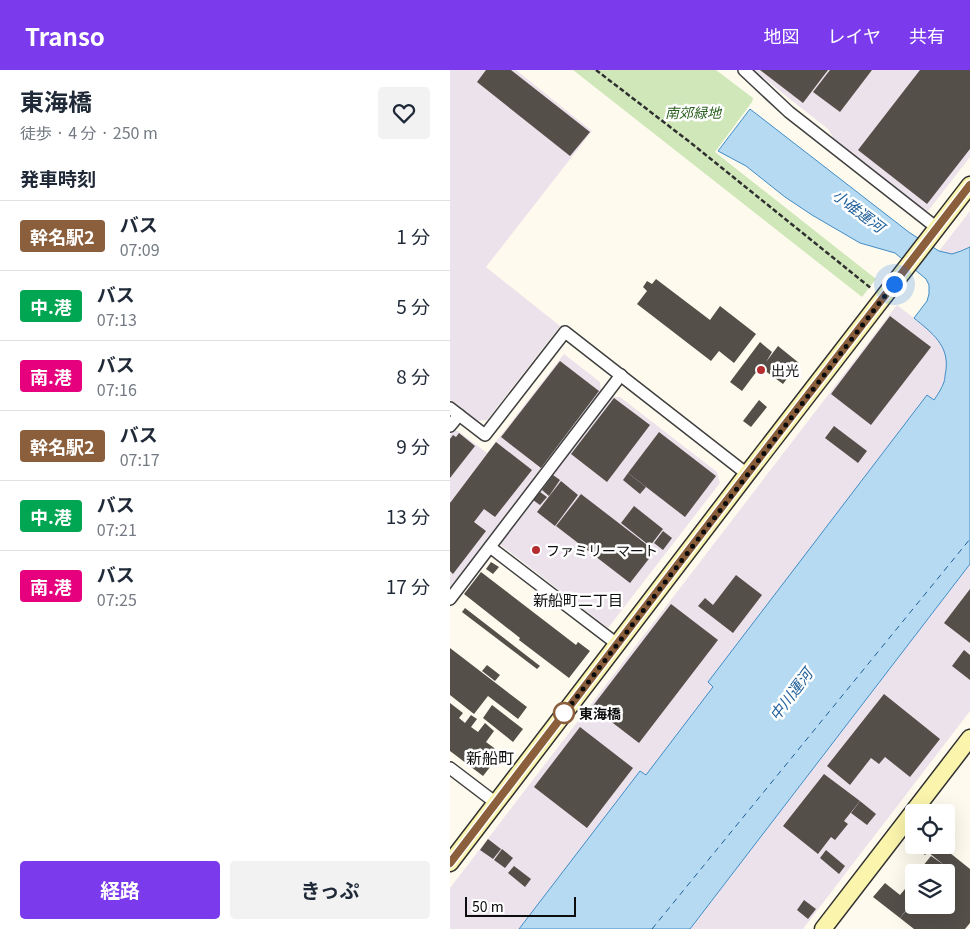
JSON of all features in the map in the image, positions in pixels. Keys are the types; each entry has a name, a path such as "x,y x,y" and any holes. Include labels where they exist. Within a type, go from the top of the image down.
{"street":[{"path":"744,70 789,112 934,232"},
{"path":"450,863 970,185"},
{"path":"450,426 454,412 485,435 566,332 747,474"},
{"path":"450,599 621,375"},
{"path":"490,547 617,644"},
{"path":"823,929 970,738"},
{"path":"450,768 496,803"}],"path":[{"path":"596,70 691,143 883,298"}],"shaded area":[{"path":"450,70 516,70 592,131 486,267 560,326 487,420 477,421 450,400"},
{"path":"753,70 970,70 970,157 928,211 925,212 831,140 833,137 828,129"},
{"path":"970,211 970,247 952,254 939,251"},
{"path":"897,305 933,333 945,353 947,365 945,381 934,400 927,395 709,682 714,687 646,776 640,772 519,929 450,929 450,888"},
{"path":"564,354 600,382 601,391 450,588 450,435 453,431 458,431 487,453"},
{"path":"612,397 620,397 717,472 720,483 608,628 501,545 501,542"},
{"path":"970,564 970,711 803,929 690,929"}],"green space":[{"name":"南郊緑地","path":"573,70 716,70 753,98 715,152 876,279 862,297"}],"water":[{"path":"750,109 910,233 939,251 952,254 970,247 970,564 690,929 519,929 640,771 646,775 713,687 708,682 927,395 934,400 944,382 946,370 945,353 933,334 914,318 927,301 929,285 926,279 895,253 860,243 785,197 746,166 718,151"}],"building":[{"path":"486,70 511,70 590,132 570,156 477,82"},
{"path":"760,70 828,70 803,103"},
{"path":"830,70 872,70 840,112 813,92"},
{"path":"920,70 970,70 970,149 927,204 858,150"},
{"path":"656,279 710,320 720,306 756,334 734,363 719,351 711,361 637,304 647,291 643,287 647,281 652,284"},
{"path":"890,316 931,347 871,425 831,394"},
{"path":"760,342 772,352 766,362 778,346 799,363 783,384 760,367 742,391 730,382"},
{"path":"560,361 599,391 541,468 501,437"},
{"path":"614,398 650,425 607,482 571,454"},
{"path":"759,400 767,407 751,427 743,421"},
{"path":"834,426 867,451 858,463 825,438"},
{"path":"659,432 716,476 685,517 628,473"},
{"path":"459,433 475,446 450,478 450,439 453,435 456,437"},
{"path":"496,442 532,470 495,517 484,509 474,522 486,531 453,574 450,571 450,503"},
{"path":"628,473 646,487 640,494 623,480"},
{"path":"553,475 560,480 549,496 542,490"},
{"path":"561,481 578,495 555,526 537,512"},
{"path":"540,492 547,497 540,505 533,500"},
{"path":"581,494 655,551 630,583 556,526"},
{"path":"634,506 663,529 650,546 621,523"},
{"path":"663,531 672,538 663,550 654,543"},
{"path":"491,562 499,567 493,574 486,569"},
{"path":"481,572 576,645 578,642 590,651 569,678 519,640 520,638 464,594"},
{"path":"736,575 762,595 733,633 698,606 705,598 713,605"},
{"path":"970,589 970,643 944,623"},
{"path":"671,604 718,640 639,743 592,707"},
{"path":"465,608 540,666 537,669 462,612"},
{"path":"450,648 527,707 518,719 488,696 474,714 450,695"},
{"path":"964,650 970,655 970,680 952,666"},
{"path":"487,665 500,675 495,681 482,671"},
{"path":"884,694 940,739 910,777 885,757 879,764 871,758 850,785 827,766"},
{"path":"450,703 463,713 459,718 465,723 471,715 477,719 471,727 478,732 485,723 494,731 486,742 501,753 483,776 450,751"},
{"path":"492,705 523,729 513,742 483,718"},
{"path":"580,727 633,768 587,828 534,787"},
{"path":"824,774 860,801 844,821 848,824 835,840 831,837 818,854 783,826"},
{"path":"860,801 876,814 867,825 851,813"},
{"path":"488,839 501,849 493,859 480,850"},
{"path":"502,849 513,858 505,868 494,860"},
{"path":"826,850 845,866 839,874 820,858"},
{"path":"930,854 951,854 970,869 970,923 965,929 914,929 900,918 905,912 905,914 955,914 955,864 943,864"},
{"path":"931,856 943,864 924,864"},
{"path":"514,866 531,879 525,887 508,873"},
{"path":"885,883 900,895 905,889 905,912 900,918 873,897"},
{"path":"804,900 816,909 808,919 797,910"}],"ferry route":[{"path":"652,929 970,539"}],"bus line":[{"name":"幹名駅2","path":"450,863 970,185"}],"place":[{"name":"出光","path":"761,370"},
{"name":"ファミリーマート","path":"536,550"},
{"name":"東海橋","path":"564,713"}],"district":[{"name":"新船町二丁目","path":"578,599"},
{"name":"新船町","path":"490,757"}],"route":[{"path":"564,713 560,719 894,284"}],"water label":[{"name":"小碓運河","path":"859,210"},
{"name":"中川運河","path":"790,694"}]}
